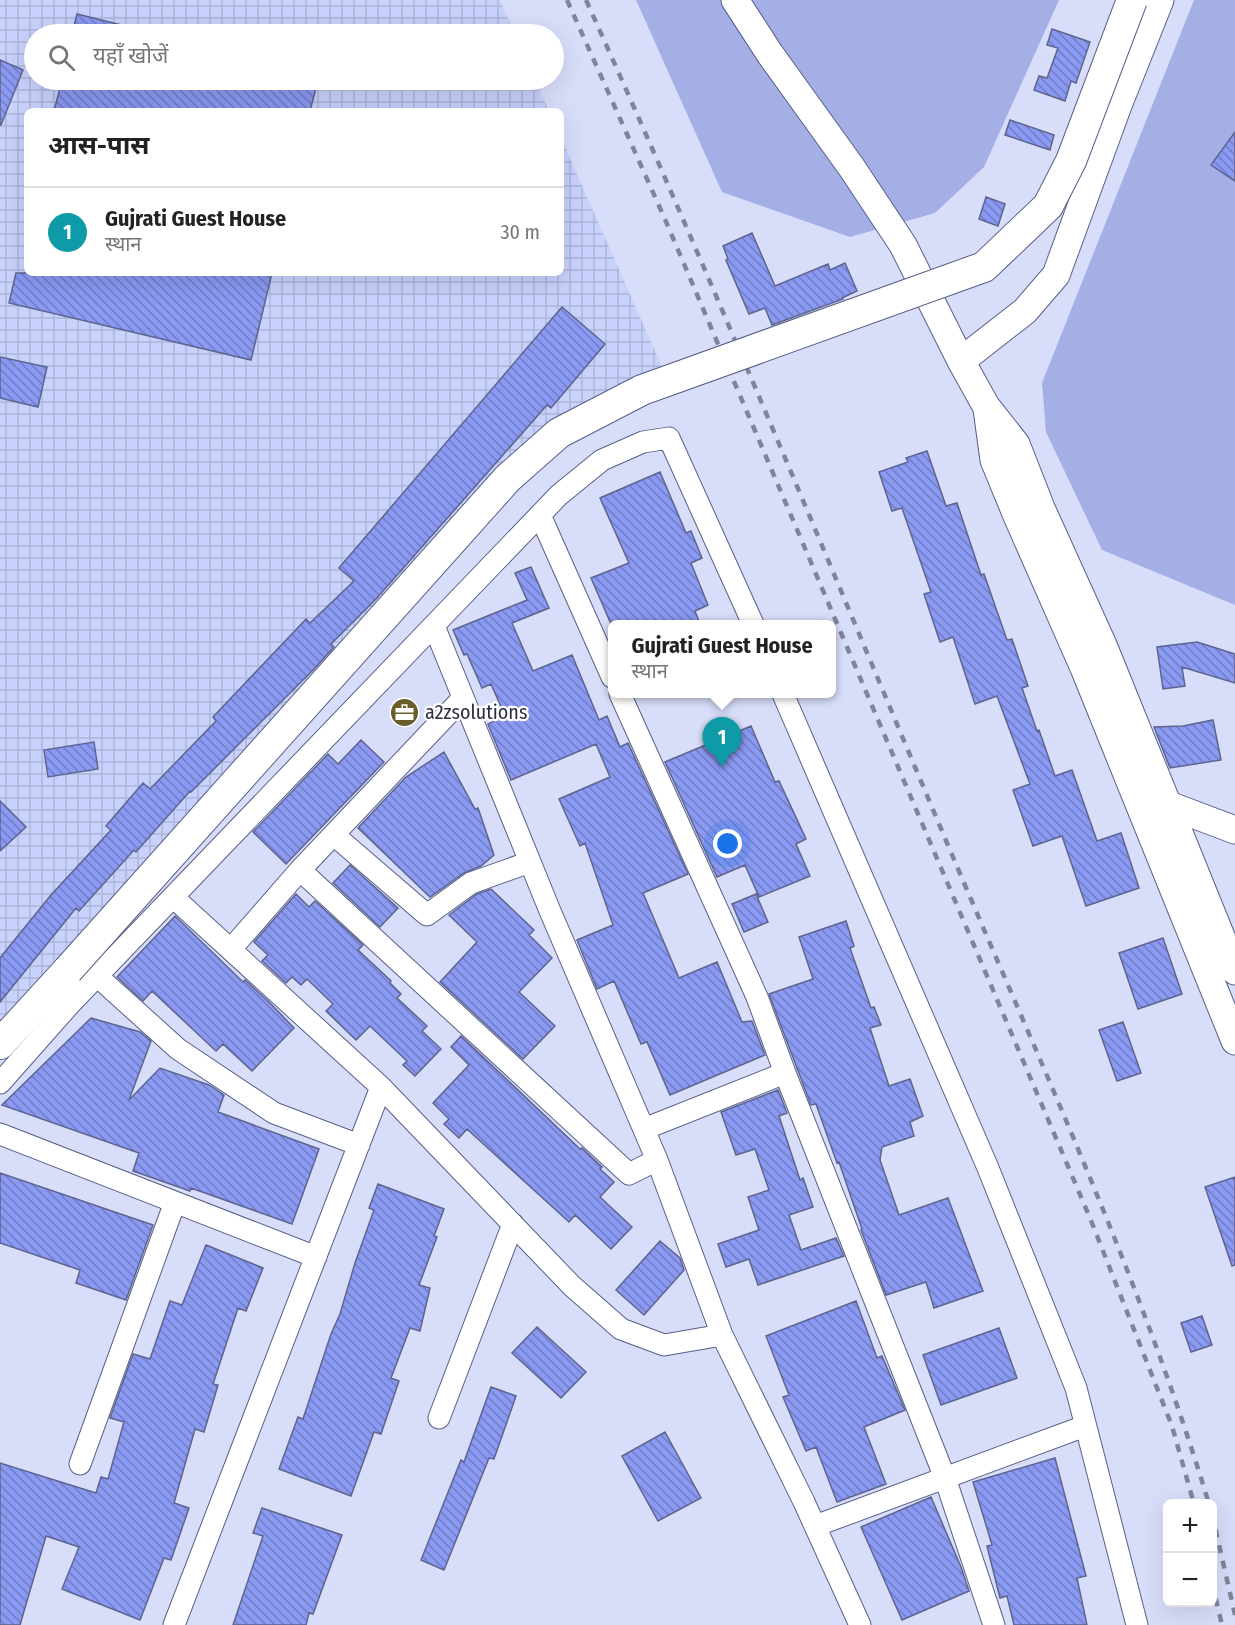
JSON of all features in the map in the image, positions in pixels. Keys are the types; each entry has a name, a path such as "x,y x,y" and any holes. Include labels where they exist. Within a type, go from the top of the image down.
{"main road":[{"path":"0,1044 83,973 508,478 560,433 642,390 984,267 1048,206 1071,161 1132,0"}],"street":[{"path":"735,0 903,245 986,406 1016,444 1041,508 1103,645 1235,971"},
{"path":"961,361 1025,311 1056,275 1117,108 1160,0"},
{"path":"986,406 994,460 1084,668 1235,1041"},
{"path":"0,1083 83,973 173,897 559,495 602,460 643,442 669,438 751,620"},
{"path":"540,515 608,668"},
{"path":"434,626 530,862 657,1160 722,1335 815,1526 860,1625"},
{"path":"231,949 300,870 463,698"},
{"path":"622,698 757,997 784,1073 945,1478 994,1625"},
{"path":"785,698 988,1168 1076,1388 1137,1625"},
{"path":"1136,800 1166,804 1235,830"},
{"path":"334,835 427,915 471,883 530,862"},
{"path":"300,870 629,1174 657,1160"},
{"path":"173,897 381,1087 572,1286 621,1329 664,1345 722,1335"},
{"path":"83,973 178,1049 274,1113 359,1144"},
{"path":"644,1129 784,1073"},
{"path":"174,1625 381,1087"},
{"path":"0,1134 316,1257"},
{"path":"80,1464 175,1202"},
{"path":"439,1418 513,1224"},
{"path":"815,1526 1085,1426"}],"shaded area":[{"path":"0,0 500,0 511,24 24,24 24,90 540,90 548,108 24,108 24,276 564,276 564,145 666,376 599,400 0,1023"},
{"path":"636,0 1059,0 984,167 935,213 850,237 722,192"},
{"path":"1194,0 1235,0 1235,605 1102,550 1046,432 1042,383"}],"building":[{"path":"77,14 118,24 74,24"},
{"path":"1052,29 1090,42 1076,83 1071,81 1065,101 1034,90 1039,76 1047,78 1058,48 1047,45"},
{"path":"0,60 23,70 1,125 0,125"},
{"path":"59,90 315,90 311,108 55,108"},
{"path":"1010,120 1054,135 1050,150 1005,135"},
{"path":"1235,132 1235,181 1211,165"},
{"path":"986,197 1005,204 998,226 979,219"},
{"path":"752,233 775,286 828,264 830,270 845,263 857,291 843,299 772,325 765,308 749,314 726,260 728,259 723,246"},
{"path":"16,273 24,273 24,276 271,276 251,360 9,303"},
{"path":"562,307 605,344 551,408 547,405 376,599 331,644 334,647 314,669 190,791 79,911 76,908 0,1002 0,958 51,895 111,830 106,826 143,783 150,789 216,721 213,717 306,619 310,623 354,581 339,568"},
{"path":"0,357 47,367 38,407 0,398"},
{"path":"927,451 946,506 957,503 981,575 984,574 1007,640 1012,639 1028,686 1022,688 1055,776 1072,770 1097,841 1121,833 1139,888 1086,906 1062,836 1033,846 1013,790 1030,784 997,696 975,704 953,637 940,642 924,594 931,592 902,508 892,511 879,472 908,462 906,458"},
{"path":"660,472 686,533 691,531 702,558 691,563 708,605 695,611 698,620 609,620 591,578 629,563 600,498"},
{"path":"531,567 549,608 512,623 533,671 572,655 599,720 607,716 620,747 628,743 688,874 643,893 679,978 717,962 742,1022 752,1021 765,1055 670,1095 647,1042 641,1044 614,981 597,989 577,940 613,925 585,843 580,846 559,799 610,777 596,744 511,780 488,724 505,716 491,684 482,688 453,630 527,600 515,573"},
{"path":"1197,642 1235,654 1235,683 1182,667 1185,686 1163,689 1157,647"},
{"path":"1213,720 1221,760 1170,768 1154,727 1183,726"},
{"path":"751,726 775,782 779,781 806,839 796,844 810,876 759,897 745,865 717,877 665,762"},
{"path":"361,740 384,762 286,864 253,832 328,754 338,764"},
{"path":"94,742 98,769 48,777 44,750"},
{"path":"444,752 475,809 478,808 494,855 481,866 464,873 430,897 358,828 406,777"},
{"path":"0,801 26,827 0,851"},
{"path":"350,865 398,908 380,927 333,883"},
{"path":"491,889 534,930 529,935 552,958 519,992 555,1026 523,1059 440,982 477,942 449,915 477,894"},
{"path":"296,894 309,907 315,901 363,945 358,950 391,981 390,983 401,994 397,998 427,1026 422,1031 441,1049 415,1076 403,1065 407,1061 370,1026 356,1040 326,1011 333,1004 307,979 301,985 292,977 286,983 262,961 268,955 254,942"},
{"path":"756,894 768,922 744,932 732,904"},
{"path":"175,916 243,982 245,980 268,1001 294,1028 252,1071 223,1044 216,1051 152,991 143,1001 117,977"},
{"path":"846,921 854,946 850,948 871,1008 874,1007 881,1025 870,1028 889,1086 910,1079 923,1116 910,1122 914,1136 882,1147 880,1160 899,1215 948,1198 983,1291 934,1308 926,1282 886,1295 861,1230 839,1162 837,1163 816,1104 811,1105 769,994 813,979 799,937"},
{"path":"1163,938 1182,994 1138,1009 1119,953"},
{"path":"91,1018 140,1032 151,1041 129,1100 160,1068 209,1085 224,1095 218,1112 319,1149 292,1224 191,1188 190,1191 133,1171 139,1153 2,1105"},
{"path":"1123,1022 1141,1073 1117,1081 1099,1030"},
{"path":"461,1036 602,1167 600,1169 614,1182 600,1197 632,1227 611,1249 575,1215 569,1222 467,1129 459,1138 444,1124 449,1119 433,1103 469,1065 451,1047"},
{"path":"778,1090 787,1113 779,1116 800,1180 803,1178 813,1207 789,1215 801,1250 836,1238 844,1256 758,1285 749,1259 726,1267 718,1244 759,1230 748,1197 769,1190 755,1149 736,1155 721,1112"},
{"path":"0,1173 153,1225 126,1300 76,1283 80,1270 0,1243"},
{"path":"1235,1177 1235,1265 1232,1266 1205,1187"},
{"path":"378,1184 444,1209 434,1236 437,1237 419,1285 430,1288 420,1331 410,1328 391,1378 399,1381 381,1434 374,1432 351,1496 279,1469 298,1417 303,1419 331,1334 340,1314 374,1210 369,1208"},
{"path":"660,1241 680,1258 684,1270 644,1315 616,1290"},
{"path":"206,1245 263,1268 246,1311 238,1308 213,1384 218,1385 204,1432 195,1429 174,1503 189,1508 171,1560 164,1558 140,1620 62,1589 79,1547 46,1536 20,1625 0,1625 0,1463 96,1493 101,1477 108,1479 124,1422 110,1418 133,1354 150,1359 170,1301 182,1305"},
{"path":"856,1301 877,1358 882,1356 905,1410 864,1427 886,1484 837,1502 816,1447 806,1451 783,1397 789,1395 766,1336"},
{"path":"1202,1316 1212,1345 1191,1352 1181,1323"},
{"path":"537,1327 586,1372 561,1398 512,1353"},
{"path":"999,1328 1017,1378 941,1405 923,1355"},
{"path":"491,1387 516,1396 494,1459 489,1458 444,1570 421,1560 461,1460 464,1462"},
{"path":"665,1432 701,1498 658,1521 622,1456"},
{"path":"1055,1458 1086,1576 1077,1578 1087,1625 1014,1625 1007,1596 1000,1598 987,1546 992,1545 973,1482"},
{"path":"931,1497 969,1591 902,1620 861,1527"},
{"path":"262,1508 342,1535 313,1614 309,1613 306,1625 233,1625 263,1536 253,1533"}],"railway":[{"path":"567,0 664,217 836,620"},
{"path":"586,0 725,318 1088,1173 1153,1337 1207,1499"},
{"path":"836,621 1090,1218 1172,1426 1193,1499"},
{"path":"1217,1536 1235,1615"},
{"path":"1217,1604 1222,1625"}],"place":[{"name":"a2zsolutions","path":"404,712"},
{"name":"Gujrati Guest House","path":"722,767"}]}
